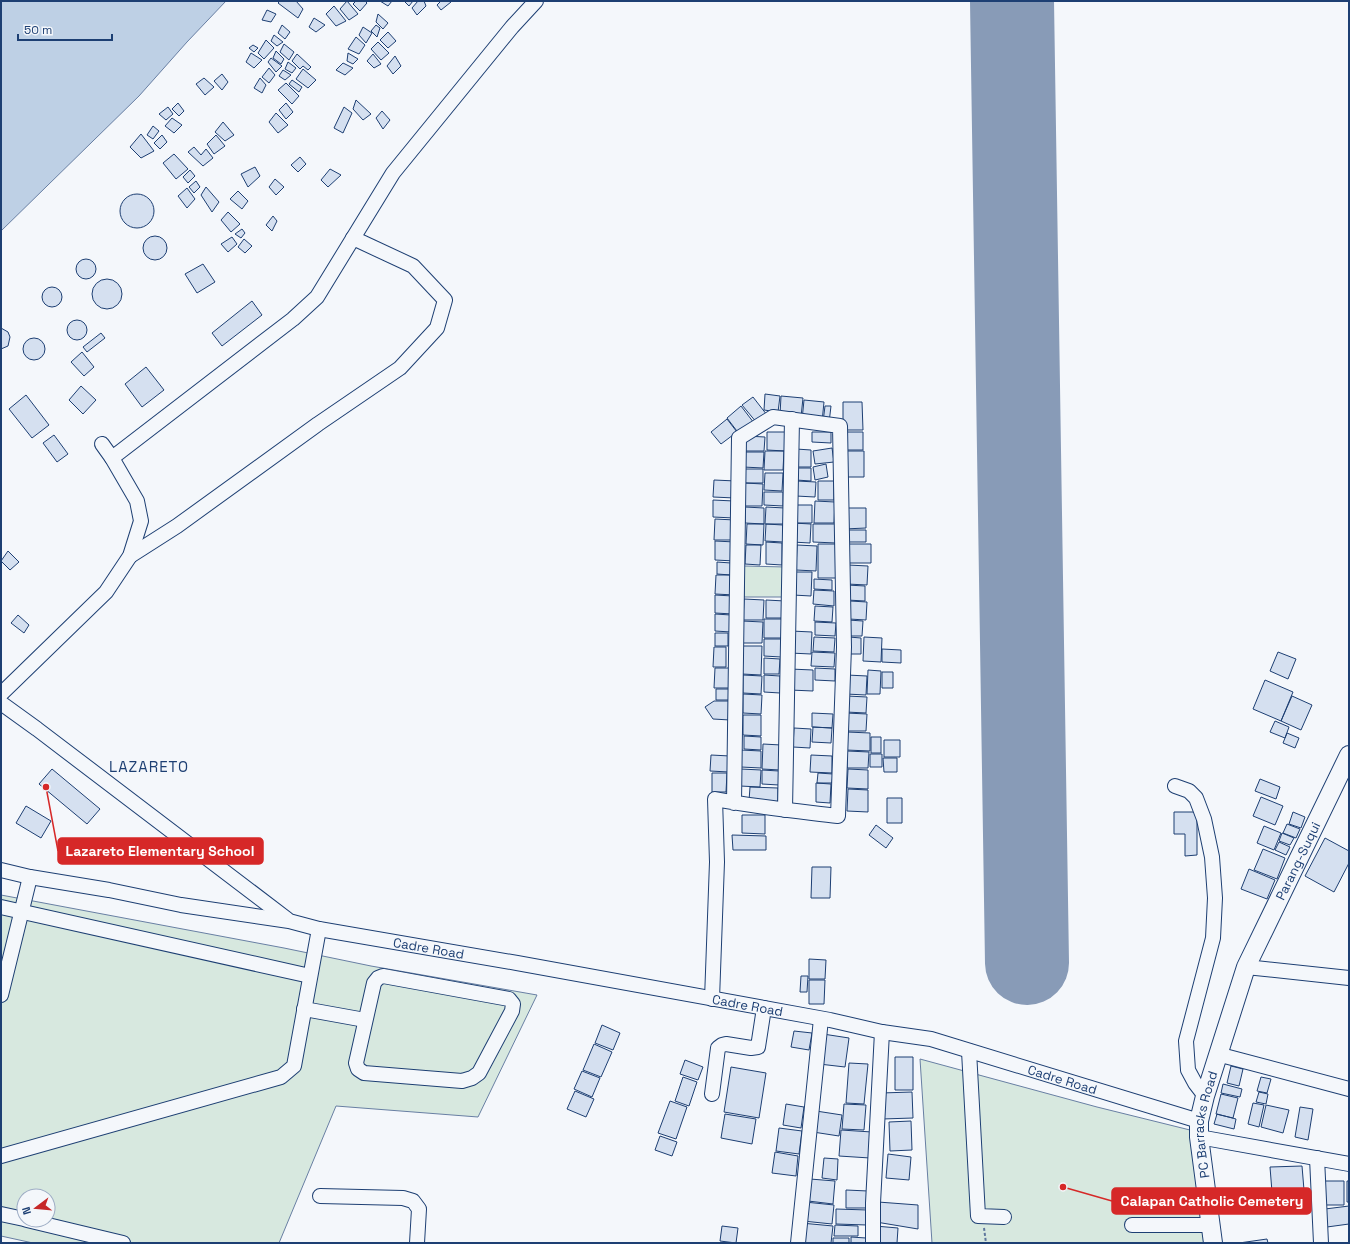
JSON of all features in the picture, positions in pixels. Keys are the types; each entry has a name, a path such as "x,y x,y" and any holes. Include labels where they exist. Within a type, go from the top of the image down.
{"main road":[{"name":"Parang-Suqui","path":"1246,967 1343,780 1349,755"},
{"name":"PC Barracks Road","path":"1213,1243 1199,1129 1205,1096 1217,1054 1246,967"}],"street":[{"path":"112,458 293,319 317,297 393,174 512,27 536,1"},
{"path":"130,556 177,526 318,424 400,368 437,328 445,300 413,266 353,238"},
{"path":"712,999 717,862 715,799 734,803 838,816 844,647 840,426 774,417 739,438 734,803"},
{"path":"786,810 792,419"},
{"path":"1,694 106,592 130,556 141,521 137,500 102,444"},
{"path":"1,703 289,921"},
{"path":"1175,786 1189,792 1196,798 1204,819 1212,857 1215,898 1213,938 1186,1041 1188,1070 1194,1083 1205,1096"},
{"name":"Cadre Road","path":"1,870 30,877 109,890 181,905 289,921 319,929 764,1008 882,1032 932,1039 1199,1129 1317,1158 1349,1164"},
{"path":"1,995 21,912 24,907 30,877"},
{"path":"1,907 310,976"},
{"path":"1,1156 281,1077 294,1066 319,929"},
{"path":"1246,967 1349,978"},
{"path":"383,976 510,999 513,1004 512,1011 479,1073 472,1078 462,1081 364,1073 358,1069 356,1063 365,1020 374,983 378,978 383,976"},
{"path":"712,1094 718,1048 722,1044 751,1048 758,1047 764,1008"},
{"path":"304,1009 365,1020"},
{"path":"798,1243 821,1019"},
{"path":"873,1243 882,1032"},
{"path":"970,1051 978,1216 1004,1217"},
{"name":"PC Barracks Road","path":"1217,1054 1349,1089"},
{"path":"1317,1158 1321,1243"},
{"path":"320,1196 403,1198 413,1201 419,1209 417,1243"},
{"path":"1,1214 16,1217"},
{"path":"1132,1225 1210,1225"},
{"path":"56,1227 123,1243"}],"shaded area":[{"path":"744,566 786,567 786,597 744,597"},
{"path":"1,895 284,948 371,966 537,995 478,1117 336,1106 279,1243 33,1243 1,1236"},
{"path":"920,1059 1097,1107 1190,1130 1205,1243 932,1243"}],"water":[{"path":"1,1 226,1 139,96 1,231"}],"building":[{"path":"280,1 296,1 303,9 298,18 278,3"},
{"path":"347,1 358,14 349,20 340,9"},
{"path":"356,1 365,1 367,3 360,11 353,4"},
{"path":"380,1 392,1 388,6"},
{"path":"404,1 413,1 409,6"},
{"path":"418,1 424,1 426,6 417,15 412,8"},
{"path":"441,1 451,2 441,10 437,5"},
{"path":"334,6 346,21 336,26 326,14"},
{"path":"267,10 276,14 271,22 262,20"},
{"path":"378,14 388,23 383,29 376,22"},
{"path":"314,18 325,25 316,32 309,27"},
{"path":"282,25 290,32 285,39 278,33"},
{"path":"376,25 380,28 377,37 371,31"},
{"path":"363,27 372,33 366,43 359,35"},
{"path":"388,32 396,41 388,48 380,40"},
{"path":"274,35 283,42 277,46 271,41"},
{"path":"356,37 365,45 359,54 348,49"},
{"path":"266,40 274,48 264,59 258,53"},
{"path":"378,42 389,53 381,60 371,49"},
{"path":"284,44 294,52 289,60 280,52"},
{"path":"253,45 258,48 254,52 249,48"},
{"path":"276,51 284,59 281,64 273,58"},
{"path":"251,53 262,60 254,68 246,62"},
{"path":"348,53 358,59 353,64 347,61"},
{"path":"297,54 311,67 308,70 303,66 300,69 292,61"},
{"path":"373,54 381,64 374,68 367,61"},
{"path":"395,56 401,66 393,74 387,66"},
{"path":"271,58 282,66 276,72 268,62"},
{"path":"288,62 296,68 292,73 285,69"},
{"path":"343,63 353,68 345,75 336,70"},
{"path":"269,68 275,75 269,83 262,77"},
{"path":"303,69 316,80 308,88 296,79"},
{"path":"283,70 291,75 285,80 279,76"},
{"path":"222,74 228,82 222,90 214,81"},
{"path":"204,78 214,87 205,95 196,84"},
{"path":"260,78 266,85 262,93 254,88"},
{"path":"292,80 302,87 299,92 289,84"},
{"path":"286,83 299,96 292,104 278,90"},
{"path":"356,100 371,114 363,120 353,109"},
{"path":"178,103 184,111 179,116 172,109"},
{"path":"286,103 293,112 286,119 279,110"},
{"path":"168,107 173,114 166,120 159,114"},
{"path":"344,107 352,113 343,133 334,128"},
{"path":"382,111 390,120 383,129 376,118"},
{"path":"276,113 288,125 278,133 269,122"},
{"path":"172,118 182,125 174,133 165,126"},
{"path":"223,122 234,135 225,141 215,132"},
{"path":"153,126 159,131 153,139 147,135"},
{"path":"141,134 154,151 141,158 130,147"},
{"path":"162,135 167,142 160,149 154,143"},
{"path":"216,135 225,146 214,154 207,144"},
{"path":"194,147 201,155 206,149 213,158 203,166 188,152"},
{"path":"174,154 188,169 176,179 163,163"},
{"path":"300,157 306,164 298,172 291,165"},
{"path":"255,167 260,176 248,187 241,174"},
{"path":"330,169 341,175 328,187 321,180"},
{"path":"190,170 195,176 188,183 183,177"},
{"path":"275,179 284,187 276,195 269,187"},
{"path":"196,181 200,187 194,193 189,187"},
{"path":"206,187 219,202 212,212 201,195"},
{"path":"187,188 195,199 187,208 178,196"},
{"path":"238,191 248,201 242,209 230,199"},
{"path":"134,194 140,194 144,195 151,201 154,211 153,218 147,225 140,228 134,228 130,227 123,221 120,214 120,208 121,204 127,197"},
{"path":"228,212 240,224 231,232 221,220"},
{"path":"273,216 277,221 272,231 266,225"},
{"path":"242,229 245,233 241,238 235,234"},
{"path":"155,236 160,237 166,243 166,253 160,259 155,260 150,259 144,253 143,248 144,243 150,237"},
{"path":"232,237 237,244 228,252 221,244"},
{"path":"244,239 252,246 245,253 238,247"},
{"path":"82,259 90,259 96,265 96,273 90,279 82,279 76,273 76,265"},
{"path":"203,264 215,282 197,293 185,274"},
{"path":"107,279 113,280 121,288 121,300 113,308 107,309 101,308 93,300 92,294 93,288 101,280"},
{"path":"48,287 56,287 62,293 62,301 56,307 48,307 42,301 42,293"},
{"path":"252,301 262,315 222,346 212,333"},
{"path":"73,320 81,320 87,326 87,334 81,340 73,340 67,334 67,326"},
{"path":"1,328 8,332 10,337 8,346 1,349"},
{"path":"101,333 105,338 87,352 83,347"},
{"path":"30,338 38,338 45,345 45,353 38,360 30,360 23,353 23,345"},
{"path":"82,352 94,367 84,376 71,362"},
{"path":"146,367 164,390 142,407 125,384"},
{"path":"81,386 96,400 83,414 69,400"},
{"path":"765,394 780,396 778,412 764,410"},
{"path":"26,395 49,425 32,438 9,409"},
{"path":"781,396 803,398 801,417 780,415"},
{"path":"753,397 767,415 757,423 742,405"},
{"path":"804,400 824,402 822,422 802,420"},
{"path":"843,402 862,402 863,430 843,430"},
{"path":"741,406 754,423 740,435 727,418"},
{"path":"825,406 831,406 829,423 823,422"},
{"path":"727,419 737,432 721,444 711,432"},
{"path":"767,432 786,432 785,451 767,450"},
{"path":"812,432 831,432 831,443 812,442"},
{"path":"846,432 863,432 863,450 846,450"},
{"path":"54,435 68,454 57,462 43,443"},
{"path":"746,436 765,437 764,451 745,451"},
{"path":"832,448 834,462 815,464 813,451"},
{"path":"796,449 811,450 811,467 796,467"},
{"path":"765,451 784,451 783,470 764,470"},
{"path":"845,451 864,451 864,477 845,477"},
{"path":"744,452 764,452 763,468 743,467"},
{"path":"826,464 828,477 815,480 813,467"},
{"path":"796,468 811,468 811,481 796,480"},
{"path":"744,469 763,469 763,483 744,483"},
{"path":"765,473 783,473 782,491 764,490"},
{"path":"714,480 736,481 735,498 713,497"},
{"path":"797,481 816,482 815,497 796,496"},
{"path":"818,481 834,481 834,500 818,500"},
{"path":"745,483 763,484 762,506 744,506"},
{"path":"764,492 783,492 783,506 764,505"},
{"path":"713,500 734,501 734,518 713,517"},
{"path":"815,501 835,502 834,523 814,523"},
{"path":"793,505 812,505 812,523 793,523"},
{"path":"745,507 764,508 764,524 745,523"},
{"path":"766,507 785,508 785,524 765,524"},
{"path":"844,508 866,508 866,528 844,529"},
{"path":"715,519 735,520 734,540 714,540"},
{"path":"793,523 811,524 810,543 792,542"},
{"path":"747,524 764,524 763,545 746,544"},
{"path":"766,524 783,525 783,542 765,541"},
{"path":"813,524 836,524 836,543 813,542"},
{"path":"848,530 866,530 866,542 848,542"},
{"path":"715,541 735,542 735,561 715,560"},
{"path":"766,542 782,543 782,565 766,564"},
{"path":"818,544 839,544 838,578 818,578"},
{"path":"848,544 871,544 871,563 848,563"},
{"path":"746,545 761,545 760,565 745,564"},
{"path":"797,545 817,546 816,571 796,570"},
{"path":"8,551 19,562 10,570 1,561"},
{"path":"717,562 731,563 731,575 717,574"},
{"path":"848,565 868,566 867,585 847,584"},
{"path":"793,572 812,572 811,596 793,595"},
{"path":"716,575 736,575 735,595 715,594"},
{"path":"814,579 832,580 832,590 814,589"},
{"path":"847,585 865,586 865,601 847,600"},
{"path":"814,590 834,591 834,606 813,604"},
{"path":"715,595 733,596 733,614 715,613"},
{"path":"744,599 764,600 763,620 743,620"},
{"path":"766,600 785,601 784,618 766,618"},
{"path":"850,601 867,602 866,620 849,619"},
{"path":"815,606 833,607 832,622 814,621"},
{"path":"715,614 731,615 731,632 715,631"},
{"path":"18,615 29,625 24,633 11,623"},
{"path":"764,619 784,619 784,638 764,638"},
{"path":"848,620 863,621 862,636 848,636"},
{"path":"742,621 763,622 762,643 741,643"},
{"path":"815,622 836,623 835,636 815,635"},
{"path":"791,631 812,632 811,654 790,653"},
{"path":"715,633 728,633 728,646 715,646"},
{"path":"814,637 835,638 834,652 813,651"},
{"path":"849,637 861,638 861,654 848,654"},
{"path":"864,637 882,638 881,662 863,661"},
{"path":"764,639 781,639 781,657 764,656"},
{"path":"743,646 762,646 761,675 742,674"},
{"path":"714,647 726,647 726,667 713,667"},
{"path":"882,649 901,650 901,663 882,662"},
{"path":"812,652 835,653 834,667 811,666"},
{"path":"1278,652 1296,659 1288,679 1270,671"},
{"path":"764,658 780,659 779,674 764,674"},
{"path":"715,668 730,668 730,688 714,688"},
{"path":"815,668 835,669 835,681 815,680"},
{"path":"790,669 813,670 813,691 790,690"},
{"path":"868,670 881,671 880,694 867,694"},
{"path":"882,672 893,672 893,688 882,688"},
{"path":"743,675 762,676 761,694 743,693"},
{"path":"764,675 780,676 780,693 764,692"},
{"path":"847,675 867,676 866,695 846,694"},
{"path":"1265,680 1293,692 1281,721 1253,709"},
{"path":"716,689 730,689 730,700 716,700"},
{"path":"743,694 762,695 761,714 743,713"},
{"path":"847,696 867,697 866,713 846,712"},
{"path":"1292,696 1312,705 1301,730 1281,721"},
{"path":"714,701 731,701 730,720 713,719 705,707"},
{"path":"812,713 833,714 832,728 812,727"},
{"path":"846,713 867,714 866,731 846,731"},
{"path":"743,715 761,715 761,736 743,735"},
{"path":"1275,721 1289,727 1285,738 1270,732"},
{"path":"813,727 832,728 831,743 812,742"},
{"path":"794,728 811,729 810,748 793,747"},
{"path":"847,732 870,733 870,751 846,750"},
{"path":"1287,733 1299,738 1295,748 1283,743"},
{"path":"744,736 761,737 761,750 744,749"},
{"path":"871,737 881,737 881,753 871,753"},
{"path":"884,740 900,740 900,757 884,757"},
{"path":"763,744 781,745 780,770 762,769"},
{"path":"741,750 761,751 761,768 741,767"},
{"path":"847,751 869,752 868,768 847,768"},
{"path":"870,754 882,754 882,767 870,767"},
{"path":"711,755 730,756 729,772 710,771"},
{"path":"811,755 832,756 832,773 810,772"},
{"path":"883,758 897,758 897,772 884,772"},
{"path":"52,769 100,809 87,824 39,784"},
{"path":"741,769 761,770 760,787 740,786"},
{"path":"848,769 868,770 868,789 847,788"},
{"path":"762,770 779,771 779,785 762,784"},
{"path":"712,773 727,773 726,792 712,792"},
{"path":"818,773 833,774 832,783 817,783"},
{"path":"1260,779 1280,787 1276,799 1255,791"},
{"path":"816,783 831,784 830,803 816,802"},
{"path":"750,787 778,788 778,802 749,801"},
{"path":"848,789 868,790 868,812 847,811"},
{"path":"1261,797 1283,806 1275,825 1253,816"},
{"path":"887,798 902,798 902,823 887,823"},
{"path":"26,806 51,821 41,838 16,823"},
{"path":"1174,812 1197,812 1197,855 1185,856 1185,834 1174,834"},
{"path":"1293,812 1305,817 1301,828 1289,824"},
{"path":"742,815 765,815 765,834 742,833"},
{"path":"1287,824 1300,829 1296,838 1283,833"},
{"path":"876,825 893,838 886,848 869,835"},
{"path":"1264,826 1281,833 1274,850 1257,843"},
{"path":"1282,833 1294,838 1290,845 1279,841"},
{"path":"732,835 766,836 766,850 733,850"},
{"path":"1325,838 1349,851 1349,863 1334,892 1305,876"},
{"path":"1279,842 1290,847 1286,855 1275,850"},
{"path":"1263,849 1285,858 1277,879 1254,870"},
{"path":"812,867 831,867 830,898 811,898"},
{"path":"1249,869 1275,880 1267,899 1241,889"},
{"path":"809,959 826,960 825,979 809,979"},
{"path":"801,976 808,976 807,992 800,992"},
{"path":"809,980 825,980 824,1004 809,1004"},
{"path":"602,1025 620,1033 613,1050 595,1043"},
{"path":"794,1031 812,1033 809,1050 791,1047"},
{"path":"823,1034 849,1038 845,1067 819,1064"},
{"path":"594,1044 612,1052 601,1077 583,1070"},
{"path":"895,1057 913,1057 913,1090 895,1090"},
{"path":"685,1060 703,1067 698,1080 680,1074"},
{"path":"849,1063 868,1064 864,1104 846,1103"},
{"path":"1231,1066 1243,1069 1239,1086 1227,1083"},
{"path":"731,1067 766,1073 759,1118 724,1112"},
{"path":"582,1071 600,1078 592,1097 574,1089"},
{"path":"683,1077 697,1082 689,1106 675,1101"},
{"path":"1261,1077 1271,1079 1267,1093 1257,1091"},
{"path":"1223,1084 1242,1089 1240,1097 1221,1093"},
{"path":"575,1091 594,1099 586,1117 567,1109"},
{"path":"912,1092 913,1118 882,1119 881,1093"},
{"path":"1259,1092 1268,1094 1266,1104 1256,1102"},
{"path":"1221,1094 1238,1098 1233,1118 1216,1114"},
{"path":"670,1101 687,1107 676,1139 658,1133"},
{"path":"1253,1103 1264,1105 1259,1127 1248,1124"},
{"path":"786,1104 804,1107 801,1128 783,1125"},
{"path":"844,1104 866,1105 864,1130 842,1129"},
{"path":"1266,1105 1289,1110 1283,1133 1261,1127"},
{"path":"1300,1107 1313,1109 1308,1140 1295,1137"},
{"path":"816,1111 842,1115 839,1136 813,1132"},
{"path":"725,1114 756,1119 752,1144 721,1138"},
{"path":"1217,1114 1236,1119 1234,1129 1214,1124"},
{"path":"911,1121 912,1150 890,1151 889,1122"},
{"path":"779,1128 802,1131 799,1154 776,1151"},
{"path":"841,1130 872,1132 870,1158 839,1156"},
{"path":"660,1136 677,1142 672,1156 655,1150"},
{"path":"775,1152 798,1156 796,1176 772,1173"},
{"path":"888,1154 911,1157 909,1180 886,1178"},
{"path":"824,1158 838,1159 837,1180 822,1178"},
{"path":"1302,1166 1304,1190 1272,1192 1270,1167"},
{"path":"810,1179 835,1181 833,1204 808,1201"},
{"path":"1325,1181 1344,1181 1344,1205 1325,1205"},
{"path":"1347,1181 1349,1181 1349,1202 1347,1202"},
{"path":"846,1190 868,1191 868,1208 846,1208"},
{"path":"805,1202 834,1205 832,1224 803,1221"},
{"path":"878,1202 918,1205 918,1229 876,1222"},
{"path":"1349,1206 1349,1224 1327,1227 1325,1209"},
{"path":"836,1209 868,1210 867,1225 836,1224"},
{"path":"801,1223 833,1226 831,1243 800,1243"},
{"path":"835,1225 858,1226 858,1236 834,1236"},
{"path":"722,1226 738,1228 736,1243 720,1241"},
{"path":"875,1226 898,1228 897,1243 874,1243"},
{"path":"851,1237 866,1238 866,1243 851,1243"},
{"path":"833,1238 849,1238 849,1243 833,1243"},
{"path":"1267,1239 1268,1243 1239,1243"}],"runway":[{"path":"1012,1 1027,963"}],"place":[{"name":"Lazareto Elementary School","path":"46,787"},
{"name":"Calapan Catholic Cemetery","path":"1063,1187"}],"district":[{"name":"LAZARETO","path":"149,766"}]}
